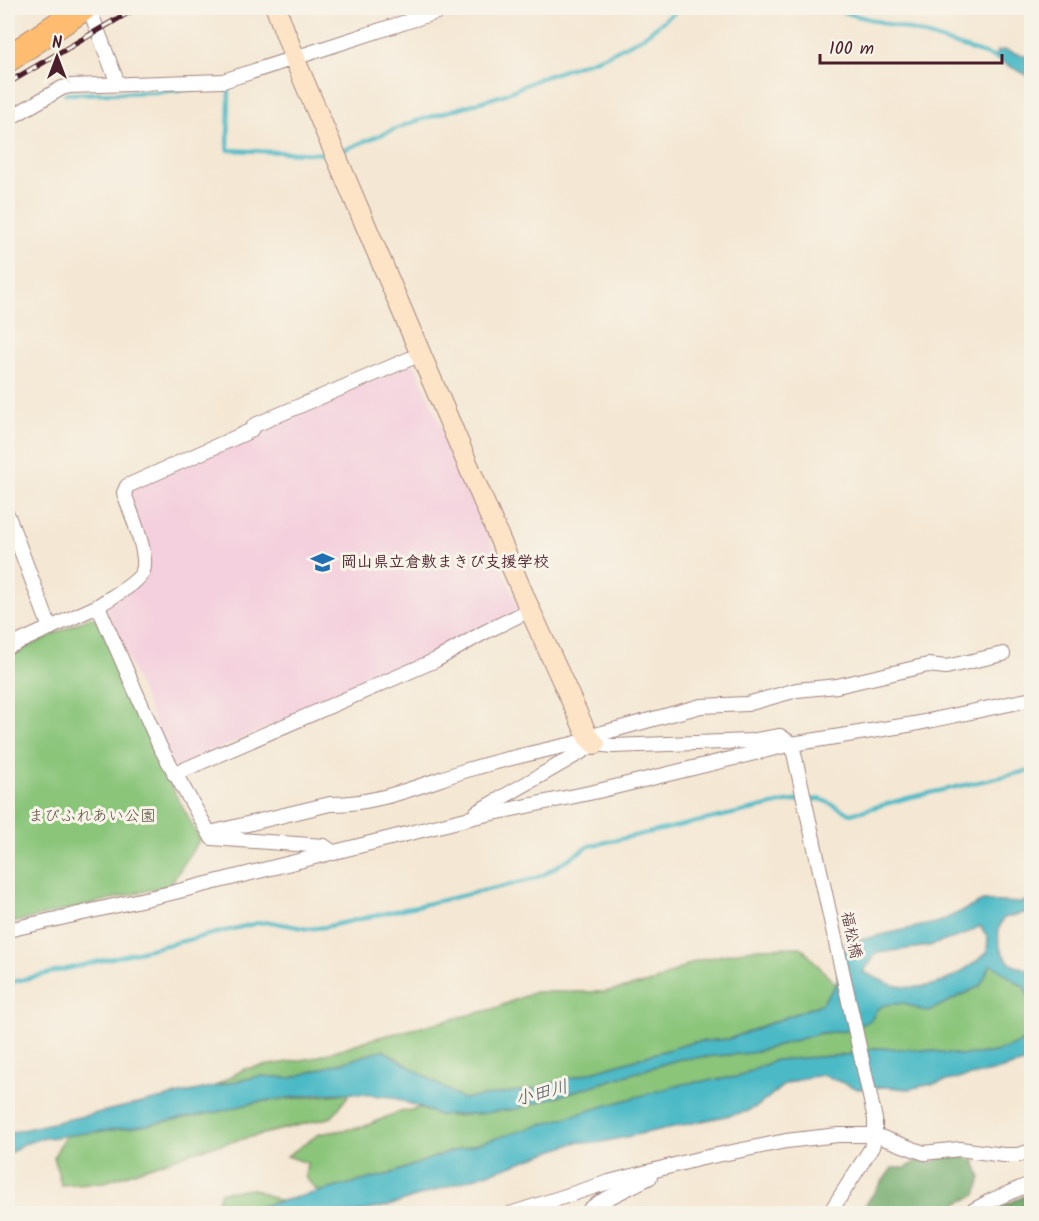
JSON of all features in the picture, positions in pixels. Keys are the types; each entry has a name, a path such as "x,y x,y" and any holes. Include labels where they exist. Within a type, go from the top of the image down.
{"highway":[{"path":"8,59 83,8"}],"street":[{"path":"89,8 118,84"},
{"path":"276,8 296,62 530,610 591,741"},
{"path":"8,119 62,88 223,81 296,62 449,8"},
{"path":"8,647 98,606 136,581 143,572 145,557 124,493 127,486 250,431 255,425 421,354"},
{"path":"8,516 50,628"},
{"path":"98,606 160,747 212,837 324,846 334,853"},
{"path":"174,774 436,660 530,610"},
{"path":"210,833 330,804 346,804 409,790 466,770 591,741 702,706 747,704 797,690 837,686 928,665 946,668 1003,654"},
{"path":"8,930 334,853 474,817 1032,699"},
{"path":"474,817 478,811 591,741 613,746 750,741 780,736 794,751"},
{"name":"福松橋","path":"794,751 875,1119 876,1135"},
{"path":"510,1214 609,1182 786,1141 838,1135 876,1135 924,1153 960,1149 1018,1155 1032,1151"},
{"path":"829,1214 872,1147 876,1135"},
{"path":"590,1214 590,1209 600,1202 650,1178 662,1168"},
{"path":"967,1214 990,1201 1032,1183"}],"shaded area":[{"name":"岡山県立倉敷まきび支援学校","path":"414,363 520,610 439,653 174,768 105,606 145,577 128,490 257,429"}],"green space":[{"name":"まびふれあい公園","path":"90,617 99,621 164,773 200,839 170,885 8,924 8,656"},
{"path":"801,947 836,985 821,1004 729,1039 694,1042 534,1089 462,1099 383,1050 291,1078 260,1076 210,1089 244,1069 313,1058 368,1040 493,1009 535,992 604,992 654,982 695,961 757,948"},
{"path":"991,964 1024,987 1031,999 1031,1032 1020,1043 996,1052 960,1055 927,1050 874,1048 846,1055 776,1060 737,1077 683,1084 443,1154 390,1174 318,1192 305,1177 307,1163 287,1156 319,1134 363,1127 396,1113 420,1108 439,1115 456,1116 516,1109 680,1059 751,1053 821,1033 846,1031 871,1020 877,1009 884,1005 905,1003 929,1011 980,986"},
{"path":"350,1093 332,1117 202,1149 105,1182 61,1185 54,1156 66,1135 135,1127 257,1102"},
{"path":"945,1157 965,1157 975,1161 981,1178 976,1195 952,1204 949,1208 950,1213 856,1213 861,1211 892,1168 906,1168 917,1161 930,1163"},
{"path":"254,1189 280,1201 249,1209 229,1208 213,1213 221,1192"},
{"path":"1031,1193 1031,1213 988,1213"}],"water":[{"path":"1005,50 1031,58 1031,77 995,59 998,51"},
{"name":"小田川","path":"1031,898 1031,914 1024,913 1004,918 998,936 1001,949 1008,961 1015,966 1031,970 1031,999 1024,987 991,964 980,986 929,1011 923,1011 905,1003 884,1005 877,1009 871,1020 846,1031 821,1033 751,1053 680,1059 516,1109 478,1114 439,1115 393,1097 350,1093 320,1094 257,1102 135,1127 39,1139 21,1145 8,1155 8,1133 260,1076 291,1078 383,1050 462,1099 534,1089 694,1042 729,1039 821,1004 836,985 846,943 939,922 983,901 1021,903","holes":["980,926 988,937 987,953 956,975 935,984 924,987 898,986 863,972 877,953 929,946 963,935"]},
{"path":"1031,1032 1031,1061 995,1071 908,1089 885,1087 858,1089 823,1075 804,1078 785,1084 758,1106 745,1112 597,1143 577,1142 388,1206 354,1213 212,1214 229,1208 249,1209 390,1174 443,1154 683,1084 737,1077 776,1060 846,1055 874,1048 927,1050 960,1055 996,1052 1020,1043"}],"waterway":[{"path":"448,16 473,8"},
{"path":"341,151 410,123 503,95 538,79 605,56 643,37 680,8"},
{"path":"828,8 910,30 1000,59"},
{"path":"229,86 228,150 328,154"},
{"path":"65,94 160,92 196,88"},
{"path":"809,800 821,799 851,814 907,798 1032,770"},
{"path":"8,983 258,923 271,922 308,929 325,927 530,880 543,875 589,846 801,800"}],"railway":[{"path":"8,83 136,8"}],"place":[{"name":"岡山県立倉敷まきび支援学校","path":"323,562"}]}
